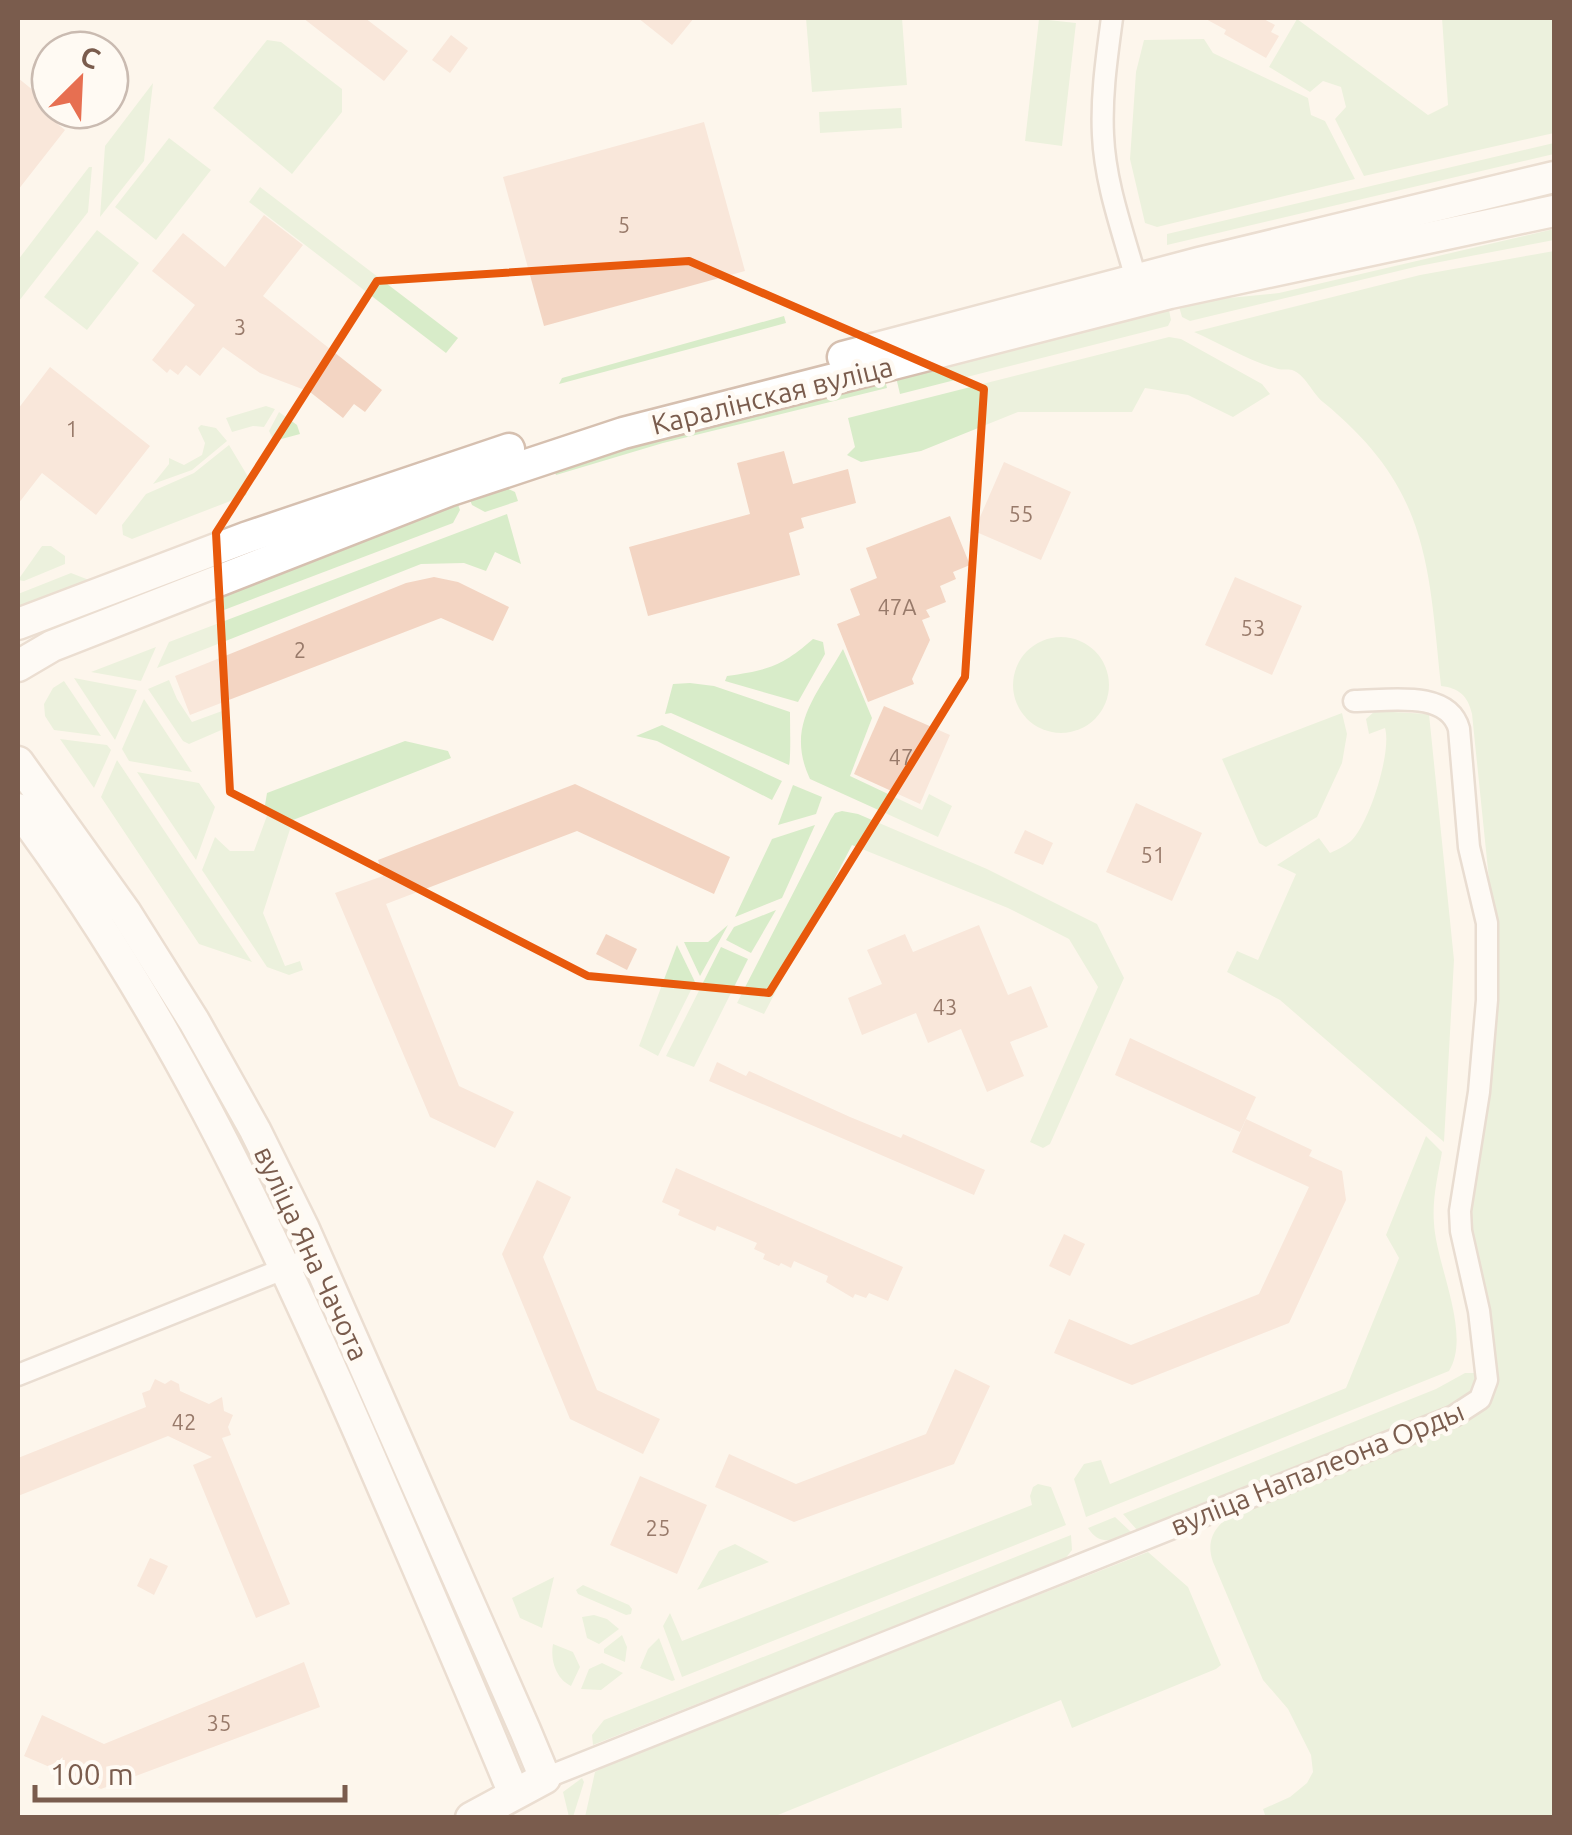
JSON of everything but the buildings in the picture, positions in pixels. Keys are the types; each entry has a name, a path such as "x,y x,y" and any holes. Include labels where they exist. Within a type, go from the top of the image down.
{"main road":[{"name":"Каралінская вуліца","path":"18,666 52,646 247,567 515,468 622,433 1554,176"},
{"name":"Каралінская вуліца","path":"18,624 451,466 626,414 1140,290 1554,211"},
{"name":"вуліца Яна Чачота","path":"18,762 126,913 194,1020 255,1130 316,1256 544,1778"},
{"name":"вуліца Яна Чачота","path":"18,809 81,900 197,1088 286,1269 514,1794"},
{"name":"вуліца Напалеона Орды","path":"471,1818 544,1778"}],"street":[{"path":"1112,18 1104,77 1103,135 1113,198 1140,290"},
{"name":"вуліца Напалеона Орды","path":"544,1778 1454,1416 1480,1399 1487,1380 1484,1341 1467,1268 1460,1211 1488,1000 1487,923 1469,847 1459,730 1456,718 1446,708 1432,704 1354,702"},
{"path":"18,1375 316,1256"}],"highlighted area":[{"path":"689,261 984,389 965,677 769,993 588,976 230,792 216,533 377,281"}],"green space":[{"path":"806,18 902,18 907,85 812,92"},
{"path":"1442,18 1554,18 1554,133 1364,176 1335,119 1346,107 1341,87 1323,81 1310,92 1269,67 1297,19 1428,115 1448,105"},
{"path":"1039,19 1076,23 1062,146 1025,141"},
{"path":"1204,39 1213,53 1308,98 1311,115 1325,121 1355,179 1157,227 1145,223 1130,159 1136,72 1144,40"},
{"path":"267,40 281,42 342,89 342,112 292,174 213,108"},
{"path":"153,83 144,161 100,217 105,146 117,130 130,130 130,113"},
{"path":"901,108 902,128 820,133 819,112"},
{"path":"169,138 211,170 156,240 115,207"},
{"path":"1554,143 1554,154 1167,245 1167,234"},
{"path":"89,167 88,212 19,301 18,260"},
{"path":"260,187 458,338 446,353 249,202"},
{"path":"1554,229 1554,240 1419,266 1190,321 1182,317 1178,303 1279,293"},
{"path":"97,230 139,263 87,330 44,297"},
{"path":"1554,251 1554,1817 1266,1818 1263,1809 1290,1797 1307,1783 1313,1772 1311,1755 1288,1709 1263,1680 1213,1562 1212,1539 1226,1519 1455,1428 1490,1405 1498,1376 1491,1313 1474,1250 1471,1211 1493,1065 1497,958 1472,714 1462,694 1441,686 1426,563 1403,496 1358,434 1319,398 1301,375 1256,362 1194,332 1420,275"},
{"path":"1168,305 1168,326 900,394 895,373"},
{"path":"784,316 786,323 559,384 562,378"},
{"path":"1169,337 1181,339 1262,384 1270,394 1233,417 1188,395 1145,388 1132,412 1018,412 921,451 861,462 847,455 855,447 848,418"},
{"path":"884,376 887,388 663,443 556,475 552,465"},
{"path":"266,406 275,409 264,427 232,432 226,418"},
{"path":"279,412 297,425 300,434 274,441 269,431"},
{"path":"198,428 216,428 227,441 192,470 153,484 169,464 169,458 184,465 202,455 205,443"},
{"path":"229,445 250,480 246,495 132,539 123,535 122,525 146,494 194,473"},
{"path":"500,485 515,492 518,501 485,512 472,505 468,495"},
{"path":"456,499 460,510 453,523 224,610 220,599 306,556"},
{"path":"507,514 521,564 495,552 486,571 464,563 421,564 157,668 169,642"},
{"path":"42,546 51,546 65,556 65,564 18,580"},
{"path":"71,573 89,580 18,607 18,594"},
{"path":"1061,637 1079,641 1095,651 1105,667 1109,685 1105,703 1095,719 1079,729 1061,733 1043,729 1027,719 1017,703 1013,685 1017,667 1027,651 1043,641"},
{"path":"813,639 823,642 825,654 798,702 725,681 727,676 783,661"},
{"path":"156,647 141,681 91,672"},
{"path":"843,649 872,718 850,776 922,810 929,794 952,806 938,837 810,779 801,743 807,711"},
{"path":"74,678 137,690 115,740"},
{"path":"169,680 192,722 222,711 226,728 189,744 183,741 148,689"},
{"path":"64,681 101,736 54,730 45,716 44,704 53,688"},
{"path":"673,684 714,686 790,712 789,765 671,713 665,714"},
{"path":"144,699 192,772 129,761 122,749"},
{"path":"1375,711 1429,714 1454,960 1444,1142 1280,1000 1227,972 1237,951 1258,960 1296,874 1277,865 1319,838 1330,853 1349,843 1365,820 1385,753 1385,728 1369,734 1366,719"},
{"path":"1342,713 1347,734 1342,763 1317,817 1266,847 1259,843 1222,759"},
{"path":"662,725 782,781 772,800 657,741 636,736"},
{"path":"60,739 107,745 111,750 94,788"},
{"path":"405,741 448,751 451,758 293,820 263,913 285,966 300,961 303,970 289,975 267,967 202,870 215,837 230,851 254,851 268,813 267,793"},
{"path":"117,760 252,962 199,944 101,797"},
{"path":"137,772 199,783 215,807 196,860"},
{"path":"793,785 822,797 816,814 778,825"},
{"path":"842,811 858,814 987,869 1097,924 1124,978 1050,1144 1043,1148 1030,1142 1098,987 1069,939 1008,908 852,845 764,1014 737,1003 831,819"},
{"path":"815,825 782,898 735,917 772,839"},
{"path":"776,910 751,953 726,940 734,927"},
{"path":"728,925 700,976 684,942 708,942"},
{"path":"677,945 695,982 658,1056 639,1046"},
{"path":"721,947 748,959 694,1067 666,1056"},
{"path":"1426,1136 1442,1152 1434,1214 1457,1338 1449,1371 1086,1517 1074,1479 1084,1464 1101,1460 1110,1484 1346,1388 1399,1258 1386,1235"},
{"path":"1465,1373 1477,1373 1473,1390 1450,1406 1137,1530 1123,1514 1436,1389"},
{"path":"1038,1484 1051,1487 1066,1525 682,1677 663,1626 670,1613 682,1641 1032,1505 1030,1496"},
{"path":"1115,1517 1131,1532 1102,1540 1088,1528"},
{"path":"1071,1535 1072,1550 1065,1559 593,1745 592,1735 604,1720"},
{"path":"735,1544 769,1562 697,1590 719,1551"},
{"path":"1148,1552 1188,1587 1221,1665 1216,1669 1072,1728 1061,1700 773,1817 585,1817 595,1772 615,1761"},
{"path":"554,1577 542,1628 520,1618 512,1598"},
{"path":"583,1585 629,1605 631,1614 578,1594 576,1590"},
{"path":"594,1615 619,1629 599,1644 587,1638 582,1617"},
{"path":"622,1635 627,1647 625,1662 604,1653"},
{"path":"659,1638 675,1680 640,1668 648,1649"},
{"path":"553,1644 573,1652 580,1667 571,1686 555,1668"},
{"path":"602,1663 623,1673 601,1690 581,1689 589,1669"},
{"path":"582,1778 573,1817 569,1817 563,1792"}]}
